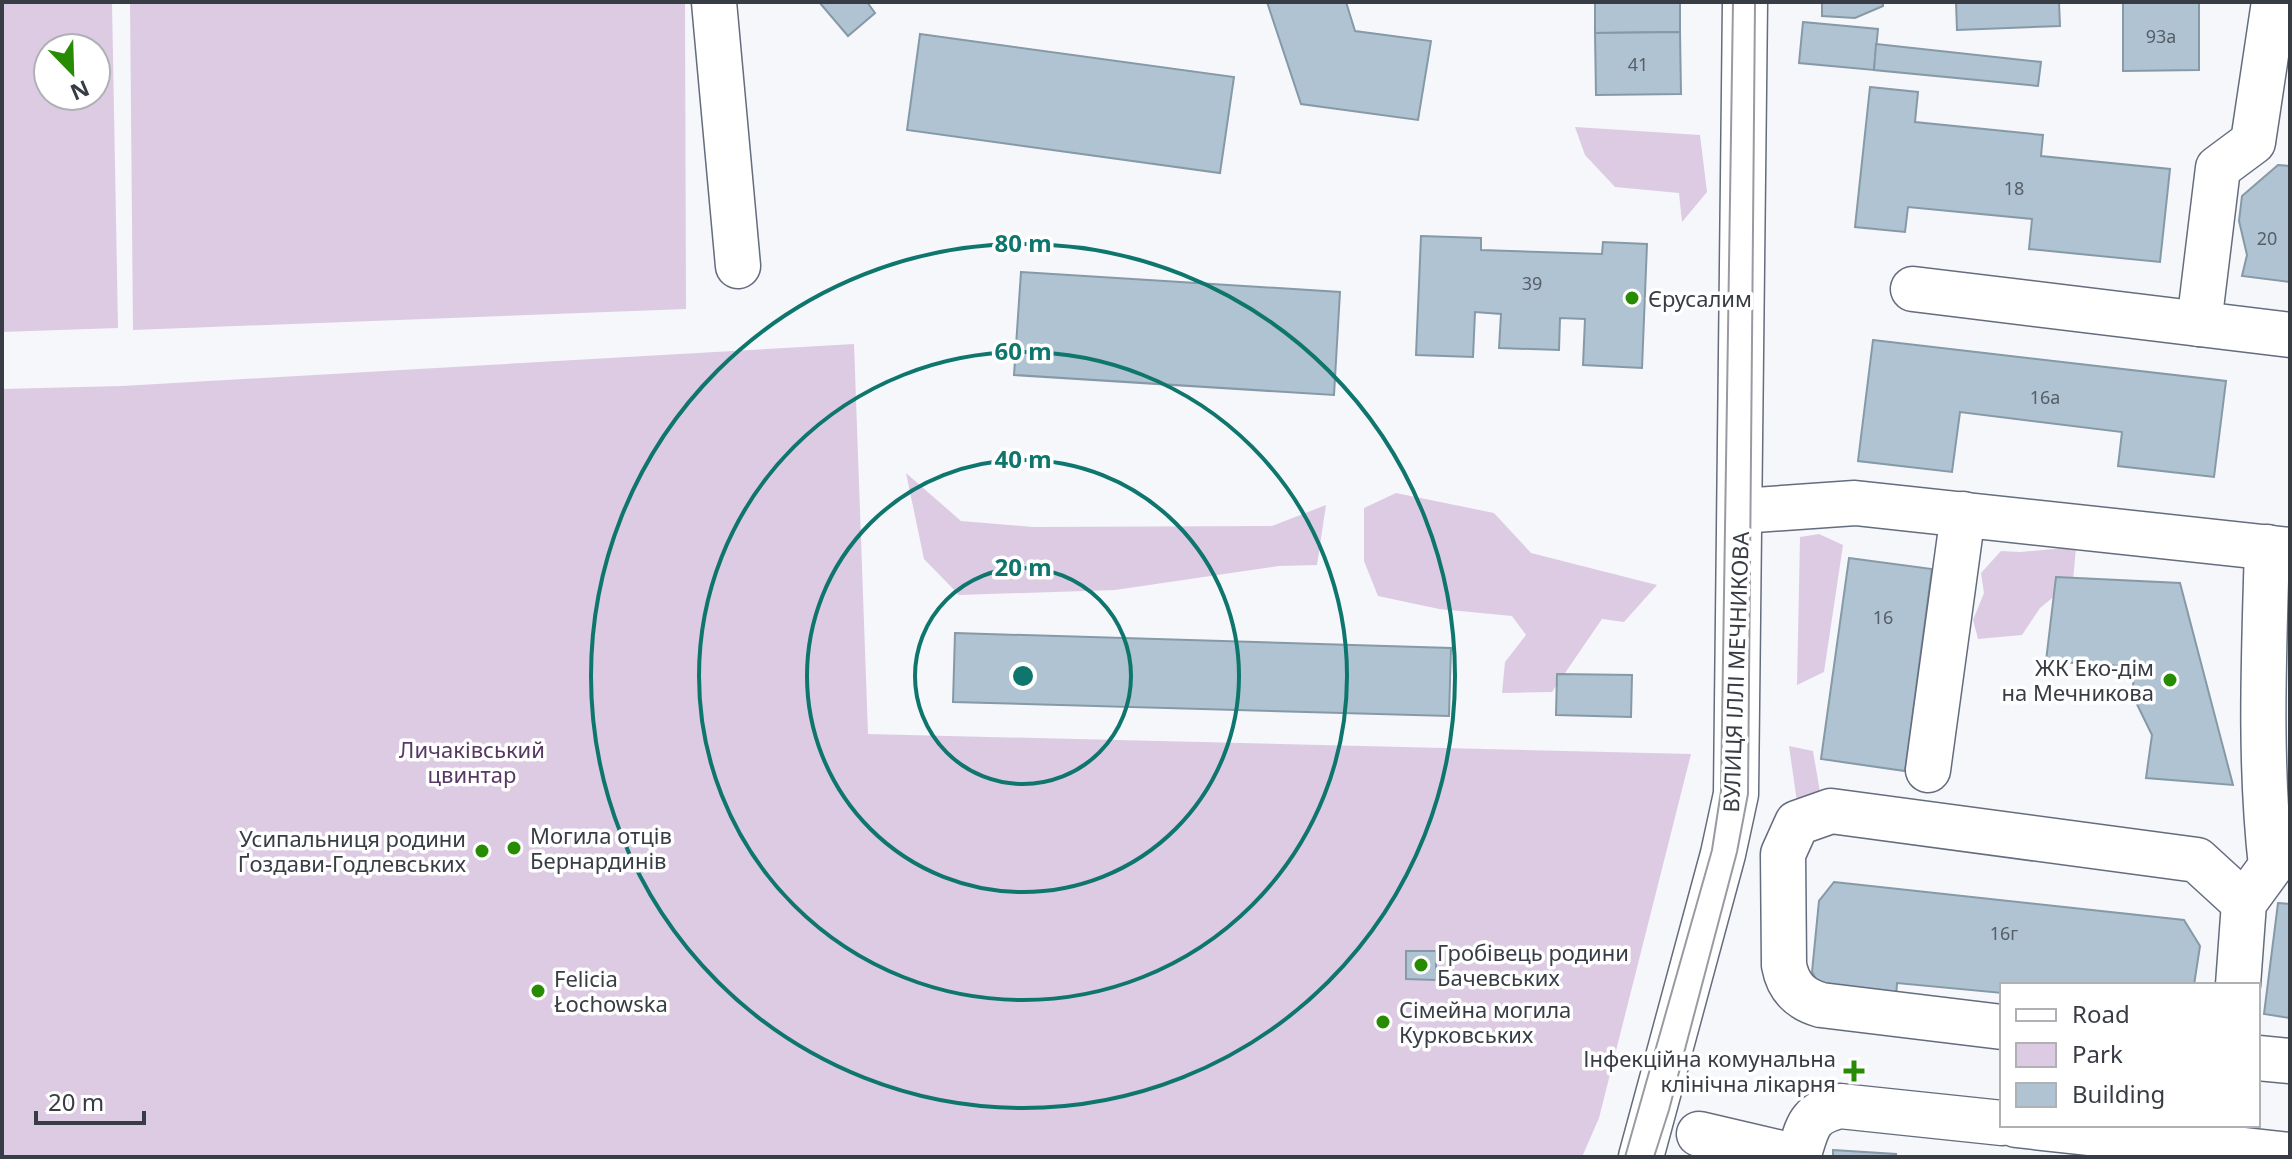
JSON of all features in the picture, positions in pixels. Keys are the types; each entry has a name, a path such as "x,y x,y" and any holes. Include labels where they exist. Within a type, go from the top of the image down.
{"main road":[{"path":"714,2 738,266"},
{"name":"ВУЛИЦЯ ІЛЛІ МЕЧНИКОВА","path":"1641,1157 1723,854 1736,794 1745,2"},
{"path":"2199,324 2218,168 2253,142 2274,2"},
{"path":"1913,289 2290,335"},
{"name":"ВУЛИЦЯ ІЛЛІ МЕЧНИКОВА","path":"1741,511 1855,503 2278,549"},
{"path":"1928,770 1963,514"},
{"path":"2238,983 2244,903 2281,868 2266,817 2261,725 2278,549"},
{"path":"2000,1027 1821,1005 1800,996 1786,977 1784,965 1783,854 1797,823 1831,811 2197,860 2244,903"},
{"path":"2260,1058 2290,1061"},
{"path":"1658,1100 1706,1146 1798,1157 1810,1120 1823,1110 1840,1106 2000,1123"},
{"path":"2034,1127 2290,1155"}],"green space":[{"path":"2,2 112,2 118,328 2,332"},
{"path":"130,2 685,2 686,309 133,330"},
{"path":"1575,127 1700,135 1707,192 1682,222 1679,193 1615,187 1585,155"},
{"name":"Личаківський цвинтар","path":"854,344 868,734 1691,754 1599,1118 1582,1157 2,1157 2,389 122,386"},
{"path":"906,473 961,521 1033,527 1272,526 1326,505 1317,565 1279,566 1115,590 959,595 924,559"},
{"path":"1396,493 1494,513 1531,553 1657,585 1624,622 1602,619 1552,692 1502,693 1505,662 1526,635 1512,616 1439,609 1378,596 1364,561 1364,508"},
{"path":"1819,534 1843,545 1824,672 1797,685 1800,537"},
{"path":"2076,547 2073,581 2040,608 2022,635 1978,639 1973,620 1984,593 1981,573 2001,551"},
{"path":"1789,746 1813,751 1821,798 1799,816"}],"building":[{"path":"819,2 867,2 875,13 848,36"},
{"path":"1267,2 1346,2 1355,31 1431,41 1418,120 1301,104"},
{"path":"1595,2 1680,2 1680,32 1595,33"},
{"path":"1822,2 1883,2 1883,6 1855,18 1822,16"},
{"path":"1956,2 2059,2 2060,26 1957,30"},
{"path":"2123,2 2199,2 2199,70 2123,71"},
{"path":"1803,22 1878,29 1874,70 1799,63"},
{"path":"1680,32 1681,94 1596,95 1595,33"},
{"path":"920,34 1234,77 1220,173 907,130"},
{"path":"1876,44 2041,62 2038,86 1874,70"},
{"path":"1870,87 1918,92 1915,122 2043,135 2041,156 2170,169 2160,262 2029,249 2032,219 1908,207 1905,232 1855,227"},
{"path":"2278,165 2290,166 2290,282 2242,276 2247,255 2239,221 2242,196"},
{"path":"1421,236 1481,238 1481,250 1602,254 1603,242 1647,244 1642,368 1583,365 1585,319 1560,318 1559,350 1499,348 1501,314 1475,312 1473,357 1416,355"},
{"path":"1021,272 1340,292 1334,395 1014,375"},
{"path":"1873,340 2226,381 2214,477 2118,466 2122,432 1960,412 1952,472 1858,461"},
{"path":"1849,558 1932,569 1905,771 1821,759"},
{"name":"ЖК Еко-дім на Мечникова","path":"2056,577 2180,583 2233,785 2146,778 2152,735 2132,694 2135,667 2046,661"},
{"path":"955,633 1451,648 1449,716 953,702"},
{"path":"1557,674 1632,675 1631,717 1556,715"},
{"path":"1834,882 2184,920 2200,946 2194,983 2000,983 2000,993 1897,983 1896,999 1822,990 1812,972 1819,901"},
{"path":"2278,903 2290,904 2290,1018 2264,1014"},
{"name":"Гробівець родини Бачевських","path":"1406,951 1436,951 1436,980 1406,979"},
{"path":"1833,1150 1896,1154 1896,1157 1833,1157"}],"tram line":[{"path":"1625,1157 1712,850 1721,791 1733,2"},
{"path":"1654,1157 1737,852 1748,794 1755,2"}],"place":[{"name":"Єрусалим","path":"1632,298"},
{"name":"ЖК Еко-дім на Мечникова","path":"2170,680"},
{"name":"Могила отців Бернардинів","path":"514,848"},
{"name":"Усипальниця родини Ґоздави-Годлевських","path":"482,851"},
{"name":"Гробівець родини Бачевських","path":"1421,965"},
{"name":"Felicia Łochowska","path":"538,991"},
{"name":"Сімейна могила Курковських","path":"1383,1022"},
{"name":"Інфекційна комунальна клінічна лікарня","path":"1854,1071"}]}
